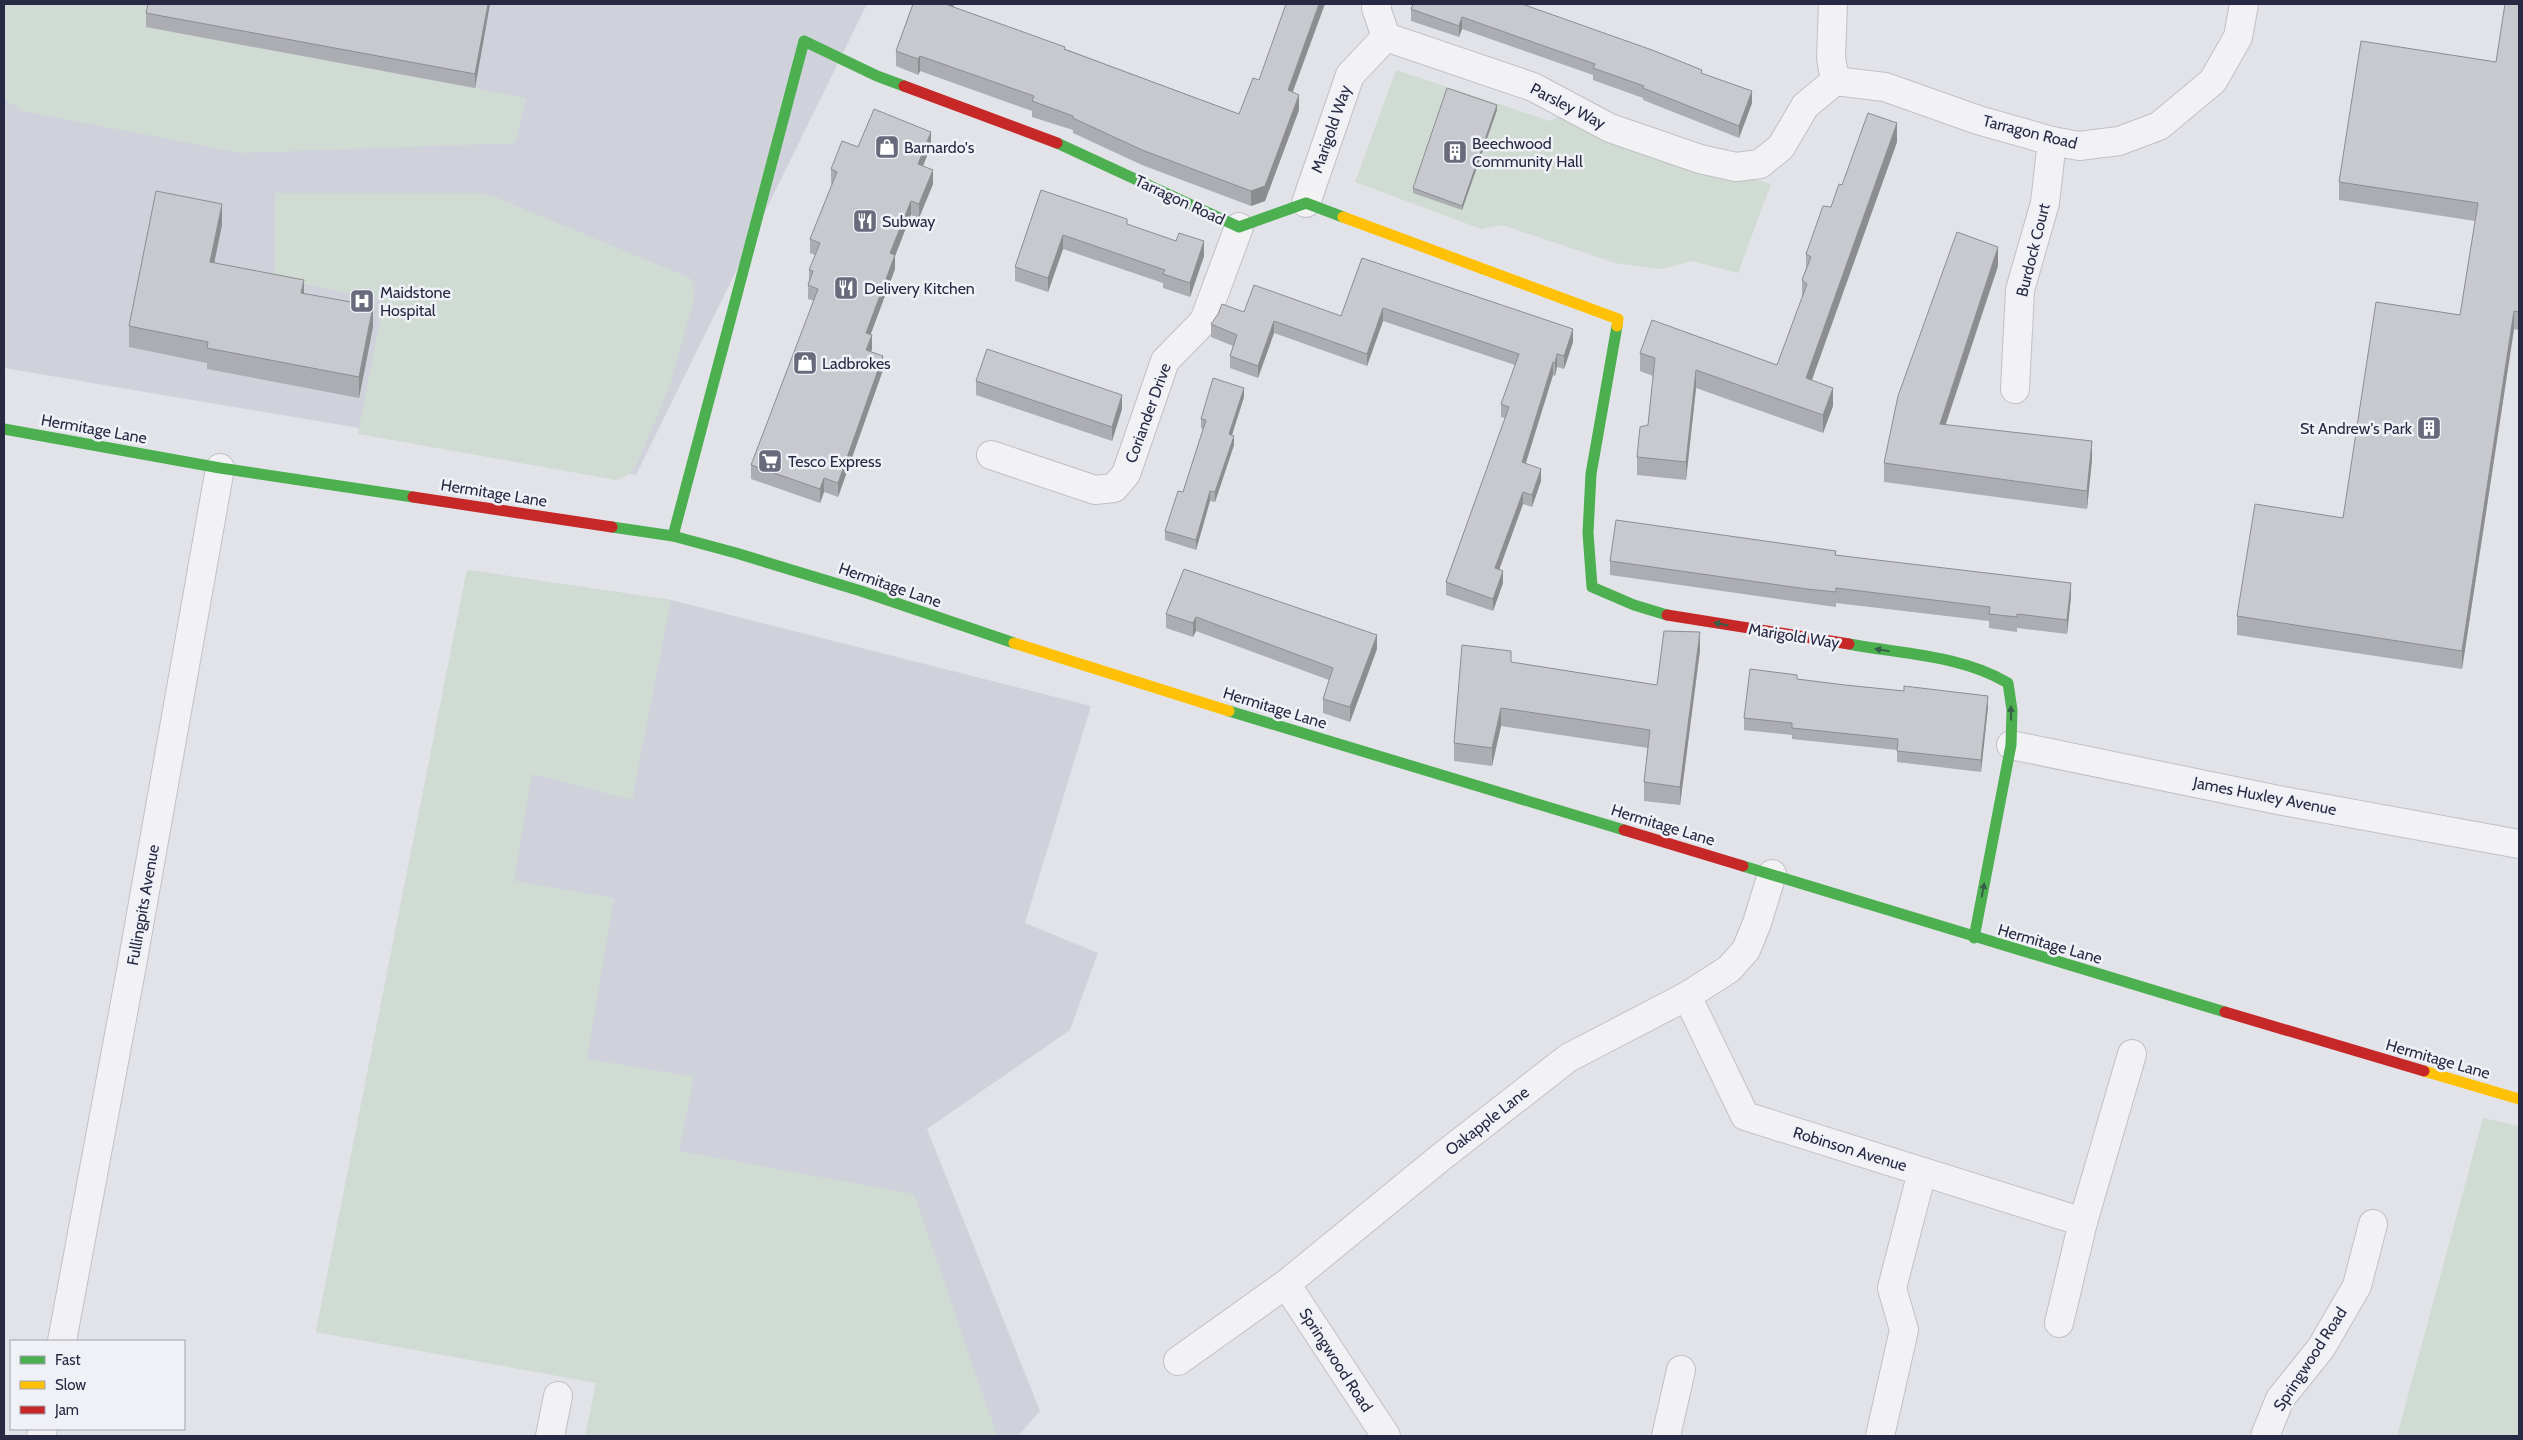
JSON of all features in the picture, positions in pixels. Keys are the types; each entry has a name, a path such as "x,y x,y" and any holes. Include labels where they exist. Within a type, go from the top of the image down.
{"main road":[{"name":"Tarragon Road","path":"672,536 804,41 877,76 1052,141 1239,226 1306,203"},
{"name":"Marigold Way","path":"1306,203 1618,319 1591,474 1588,533 1592,587 1613,599 1659,612 1732,626 1943,660 1992,672 2008,683 2012,710 2011,745 1974,938"},
{"name":"Hermitage Lane","path":"4,430 220,468 672,536 807,573 1082,667 1772,874 1974,938 2519,1100"}],"street":[{"path":"1377,4 1376,8 1386,37"},
{"path":"1833,4 1831,58 1835,81"},
{"name":"Tarragon Road","path":"1835,81 1885,87 1978,120 2052,141 2079,146 2119,141 2159,126 2213,81 2238,37 2244,4"},
{"name":"Parsley Way","path":"1386,37 1533,87 1610,128 1700,159 1736,167 1760,164 1781,147 1805,106 1835,81"},
{"name":"Marigold Way","path":"1306,203 1350,75 1386,37"},
{"name":"Burdock Court","path":"2015,388 2020,290 2045,203 2052,141"},
{"name":"Coriander Drive","path":"991,455 1095,490 1114,488 1126,474 1165,360 1204,321 1239,226"},
{"name":"Fullingpits Avenue","path":"62,1340 134,956 220,468"},
{"name":"James Huxley Avenue","path":"2011,745 2283,801 2519,844"},
{"name":"Oakapple Lane","path":"1178,1361 1286,1284 1440,1158 1568,1058 1687,996 1729,968 1746,950 1757,923 1772,874"},
{"name":"Robinson Avenue","path":"1687,996 1744,1116 2083,1222"},
{"path":"2059,1323 2083,1222 2132,1054"},
{"path":"1880,1436 1904,1330 1892,1288 1922,1172"},
{"name":"Springwood Road","path":"2265,1436 2280,1399 2321,1348 2357,1286 2373,1224"},
{"name":"Springwood Road","path":"1286,1284 1386,1436"},
{"path":"1666,1436 1681,1370"},
{"path":"550,1436 558,1396"}],"shaded area":[{"name":"Maidstone Hospital","path":"4,4 867,4 636,475 4,368"},
{"path":"4,4 151,4 147,27 526,98 516,143 240,153 23,111 4,99"},
{"path":"1396,70 1550,121 1564,114 1593,131 1771,184 1738,273 1692,261 1662,269 1615,263 1502,225 1481,229 1355,182"},
{"path":"275,193 479,193 497,198 690,278 694,286 694,299 670,385 637,464 628,475 616,480 358,434 384,301 275,278"},
{"path":"467,570 671,600 1091,706 1025,923 1098,953 1070,1030 927,1129 1040,1411 1018,1436 905,1436 316,1332"},
{"path":"467,570 671,600 632,800 532,774 514,881 614,898 587,1059 694,1077 679,1151 914,1194 997,1436 585,1436 596,1383 316,1332"},
{"path":"2483,1118 2519,1126 2519,1436 2397,1436"}],"building":[{"path":"148,4 488,4 475,74 146,13"},
{"path":"913,4 948,4 1239,114 1253,78 1259,80 1286,4 1319,4 1288,90 1299,95 1265,186 1251,191 1142,150 1073,118 1073,116 1032,101 1034,96 920,56 918,59 896,51"},
{"path":"1413,4 1522,4 1652,50 1702,70 1701,73 1752,91 1739,126 1643,88 1644,86 1593,68 1595,64 1462,17 1459,26 1411,9"},
{"name":"St Andrew's Park","path":"2505,4 2519,4 2519,312 2514,311 2462,651 2237,616 2255,504 2343,518 2376,302 2460,315 2478,203 2339,182 2361,41 2496,62"},
{"name":"Beechwood Community Hall","path":"1447,88 1497,105 1462,206 1413,188"},
{"path":"874,109 931,132 918,164 933,170 919,204 911,201 890,253 895,255 866,333 872,335 866,350 883,356 838,483 824,478 820,489 751,465 818,289 808,285 813,271 809,270 820,243 810,239 837,172 831,169 842,141 858,147"},
{"path":"1868,113 1897,123 1806,378 1833,388 1823,415 1696,370 1686,462 1637,457 1640,427 1648,425 1655,358 1640,353 1652,320 1777,365 1807,284 1802,280 1811,257 1806,254 1823,206 1831,207 1839,184 1842,185"},
{"path":"1041,190 1127,219 1127,224 1176,241 1179,233 1204,241 1190,283 1163,274 1165,270 1063,235 1048,278 1015,267"},
{"path":"156,191 222,204 210,262 304,280 301,293 373,306 359,377 207,348 208,342 129,326"},
{"path":"1957,232 1998,247 1940,424 2092,441 2087,491 1884,463 1898,396"},
{"path":"1362,258 1573,329 1564,356 1557,354 1555,363 1553,362 1522,462 1541,469 1532,495 1523,492 1495,568 1503,571 1493,599 1446,582 1509,407 1501,404 1519,354 1383,308 1367,354 1274,321 1258,366 1230,356 1237,335 1211,324 1222,304 1244,312 1254,285 1341,316"},
{"path":"987,349 1122,395 1112,427 976,381"},
{"path":"1213,378 1244,388 1229,434 1234,436 1215,492 1210,491 1196,540 1165,531 1178,491 1183,492 1206,420 1201,419"},
{"path":"1616,520 1836,551 1835,555 2071,583 2067,620 2017,614 2017,617 1989,614 1990,607 1836,588 1836,592 1807,589 1610,561"},
{"path":"1184,569 1377,635 1350,707 1323,699 1333,668 1196,617 1193,623 1166,614"},
{"path":"1664,631 1700,632 1680,787 1644,782 1650,730 1501,708 1492,748 1454,743 1462,645 1511,651 1511,662 1657,685"},
{"path":"1750,669 1797,675 1797,679 1845,685 1904,691 1904,686 1988,696 1981,760 1897,751 1898,739 1792,728 1792,723 1744,718"}],"traffic: fast":[{"path":"673,536 804,41 877,76 904,86"},
{"path":"1057,143 1239,227 1306,203 1343,217"},
{"path":"1617,326 1591,474 1588,533 1592,587 1634,605 1667,615"},
{"path":"4,429 220,468 413,497"},
{"path":"612,527 673,536 736,553 861,591 1014,643"},
{"path":"1849,644 1951,661 1971,666 2008,683 2012,710 2011,745 1974,938"},
{"path":"1229,711 1624,830"},
{"path":"1743,866 2225,1012"}],"traffic: slow":[{"path":"1343,217 1618,319 1617,326"},
{"path":"1014,643 1229,711"},
{"path":"2424,1071 2519,1099"}],"traffic: jam":[{"path":"904,86 1057,143"},
{"path":"413,497 612,527"},
{"path":"1667,615 1849,644"},
{"path":"1624,830 1743,866"},
{"path":"2225,1012 2424,1071"}],"place":[{"name":"Barnardo's","path":"887,147"},
{"name":"Beechwood Community Hall","path":"1455,152"},
{"name":"Subway","path":"865,221"},
{"name":"Delivery Kitchen","path":"846,288"},
{"name":"Maidstone Hospital","path":"362,301"},
{"name":"Ladbrokes","path":"805,363"},
{"name":"St Andrew's Park","path":"2429,428"},
{"name":"Tesco Express","path":"770,461"}]}
